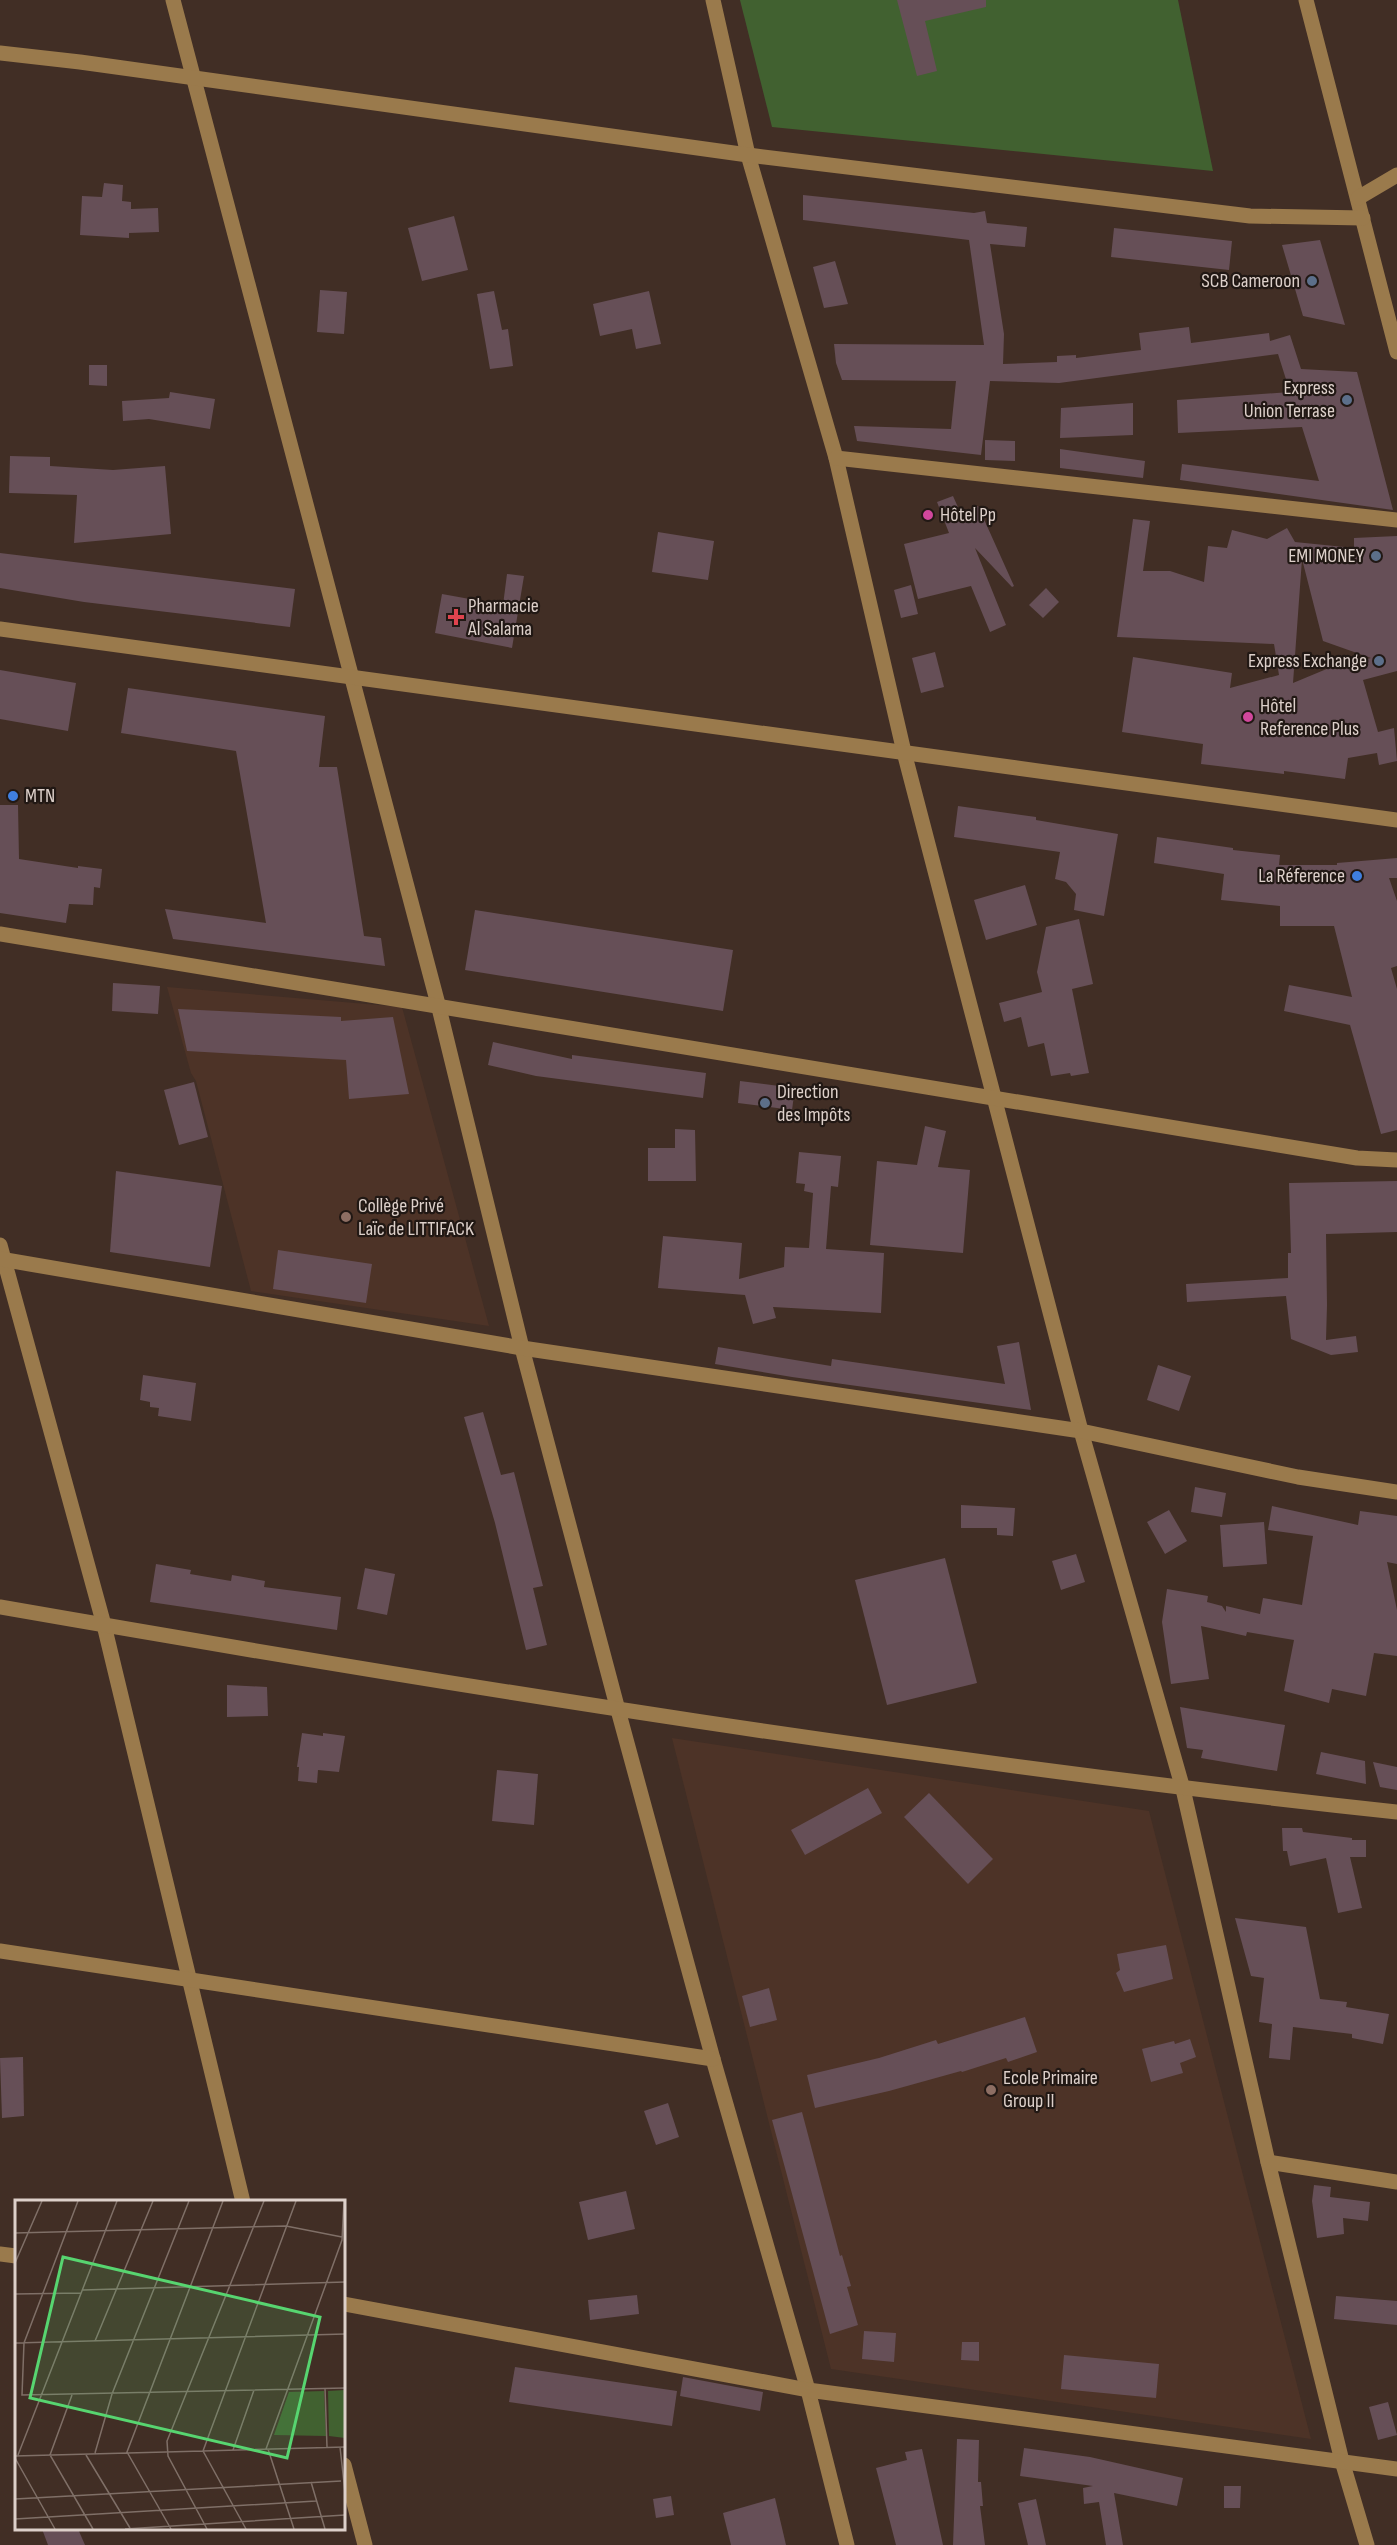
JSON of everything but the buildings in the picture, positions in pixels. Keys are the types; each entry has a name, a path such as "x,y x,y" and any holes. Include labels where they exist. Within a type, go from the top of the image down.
{"street":[{"path":"173,0 439,1008 522,1348 713,2059 808,2390 847,2545"},
{"path":"713,0 748,155 836,458 904,752 1081,1431 1183,1789 1268,2163 1342,2462 1367,2545"},
{"path":"1306,0 1397,352"},
{"path":"0,53 80,62 748,155 1250,216 1363,218"},
{"path":"1358,198 1397,175"},
{"path":"836,458 1397,520"},
{"path":"0,629 1397,820"},
{"path":"0,934 1357,1158 1397,1160"},
{"path":"243,2200 104,1625 1,1255 522,1348 1081,1431 1298,1477 1397,1492"},
{"path":"0,1607 618,1710 1183,1789 1397,1812"},
{"path":"0,1952 713,2059"},
{"path":"1268,2163 1397,2182"},
{"path":"0,2254 15,2256"},
{"path":"345,2304 808,2390 1397,2469"},
{"path":"345,2468 365,2545"}],"shaded area":[{"name":"Collège Privé Laïc de LITTIFACK","path":"167,987 402,1007 489,1326 251,1291 196,1081 191,1073"},
{"name":"Ecole Primaire Group II","path":"672,1738 1149,1811 1311,2439 831,2369"}],"green space":[{"path":"740,0 1178,0 1213,171 772,127"}],"place":[{"name":"SCB Cameroon","path":"1312,281"},
{"name":"Express Union Terrase","path":"1347,400"},
{"name":"Hôtel Pp","path":"928,515"},
{"name":"EMI MONEY","path":"1376,556"},
{"name":"Pharmacie Al Salama","path":"456,617"},
{"name":"Express Exchange","path":"1379,661"},
{"name":"Hôtel Reference Plus","path":"1248,717"},
{"name":"MTN","path":"13,796"},
{"name":"La Réference","path":"1357,876"},
{"name":"Direction des Impôts","path":"765,1103"},
{"name":"Collège Privé Laïc de LITTIFACK","path":"346,1217"},
{"name":"Ecole Primaire Group II","path":"991,2090"}]}
